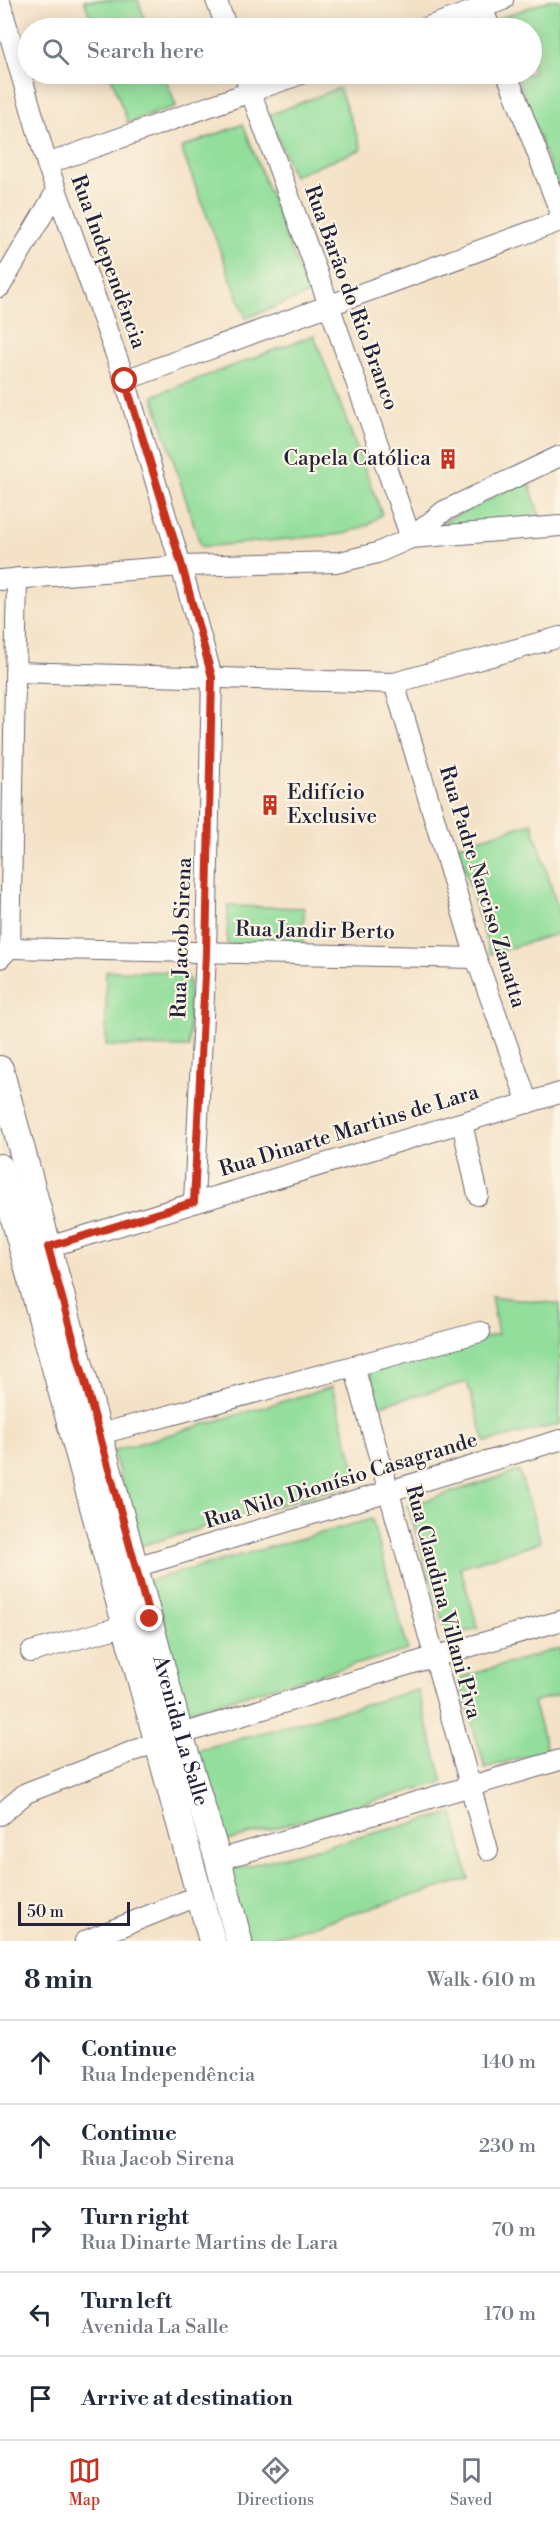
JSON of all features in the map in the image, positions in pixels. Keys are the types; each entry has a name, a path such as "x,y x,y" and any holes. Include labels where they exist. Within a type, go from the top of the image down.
{"main road":[{"name":"Avenida La Salle","path":"1,1074 100,1434 104,1498 135,1567 138,1622"},
{"name":"Avenida La Salle","path":"0,1167 104,1498 170,1737 200,1895 212,1941"},
{"name":"Avenida La Salle","path":"170,1737 218,1860 239,1941"}],"street":[{"path":"216,0 223,18"},
{"path":"448,18 481,4 503,0"},
{"name":"Rua Independência","path":"0,2 5,36 18,76"},
{"name":"Rua Independência","path":"21,84 56,192 125,381 182,566 212,677"},
{"path":"47,164 246,84"},
{"name":"Rua Barão do Rio Branco","path":"248,84 411,538"},
{"path":"511,84 560,212"},
{"path":"0,287 56,192"},
{"path":"125,381 560,221"},
{"path":"5,953 17,672 9,579 182,566 340,562 377,554 411,538 444,511 560,456"},
{"path":"411,538 560,526"},
{"path":"17,672 394,683 560,637"},
{"name":"Rua Jacob Sirena","path":"194,1202 206,954 212,677"},
{"name":"Rua Padre Narciso Zanatta","path":"394,683 476,958 528,1103"},
{"name":"Rua Jandir Berto","path":"5,953 476,958"},
{"name":"Rua Dinarte Martins de Lara","path":"48,1247 560,1093"},
{"path":"462,1123 478,1195"},
{"path":"100,1434 480,1332"},
{"name":"Rua Claudina Villani Piva","path":"354,1366 488,1850"},
{"name":"Rua Nilo Dionísio Casagrande","path":"135,1567 560,1440"},
{"path":"0,1815 26,1793 170,1737 560,1621"},
{"path":"31,1652 138,1622"},
{"path":"218,1860 560,1760"},
{"path":"85,1941 200,1895"}],"green space":[{"path":"84,0 138,0 144,18 90,18"},
{"path":"550,0 560,0 560,195 520,84 542,84 542,18 500,18"},
{"path":"114,84 168,84 176,106 128,123"},
{"path":"339,88 362,149 293,176 269,115"},
{"path":"243,124 308,294 246,318 181,148"},
{"path":"314,335 382,514 368,525 344,534 201,547 153,396"},
{"path":"528,480 541,520 418,534"},
{"path":"532,823 560,916 560,933 490,954 458,845"},
{"path":"228,906 304,908 303,946 227,944"},
{"path":"106,971 183,972 189,980 189,1047 106,1046"},
{"path":"491,1296 560,1304 560,1424 485,1442 467,1382 380,1405 369,1371 498,1334"},
{"path":"332,1387 359,1482 140,1546 113,1451"},
{"path":"519,1471 541,1542 460,1567 478,1628 448,1637 408,1506"},
{"path":"372,1519 408,1650 184,1712 147,1581"},
{"path":"560,1648 560,1694 533,1702 547,1750 485,1768 459,1678"},
{"path":"418,1690 443,1782 219,1843 194,1751"},
{"path":"453,1813 469,1879 261,1941 247,1941 227,1871"}],"place":[{"name":"Capela Católica","path":"448,459"},
{"name":"Edifício Exclusive","path":"270,805"}],"route":[{"path":"125,381 182,566 212,677 206,954 194,1202 48,1247 150,1619"}]}
